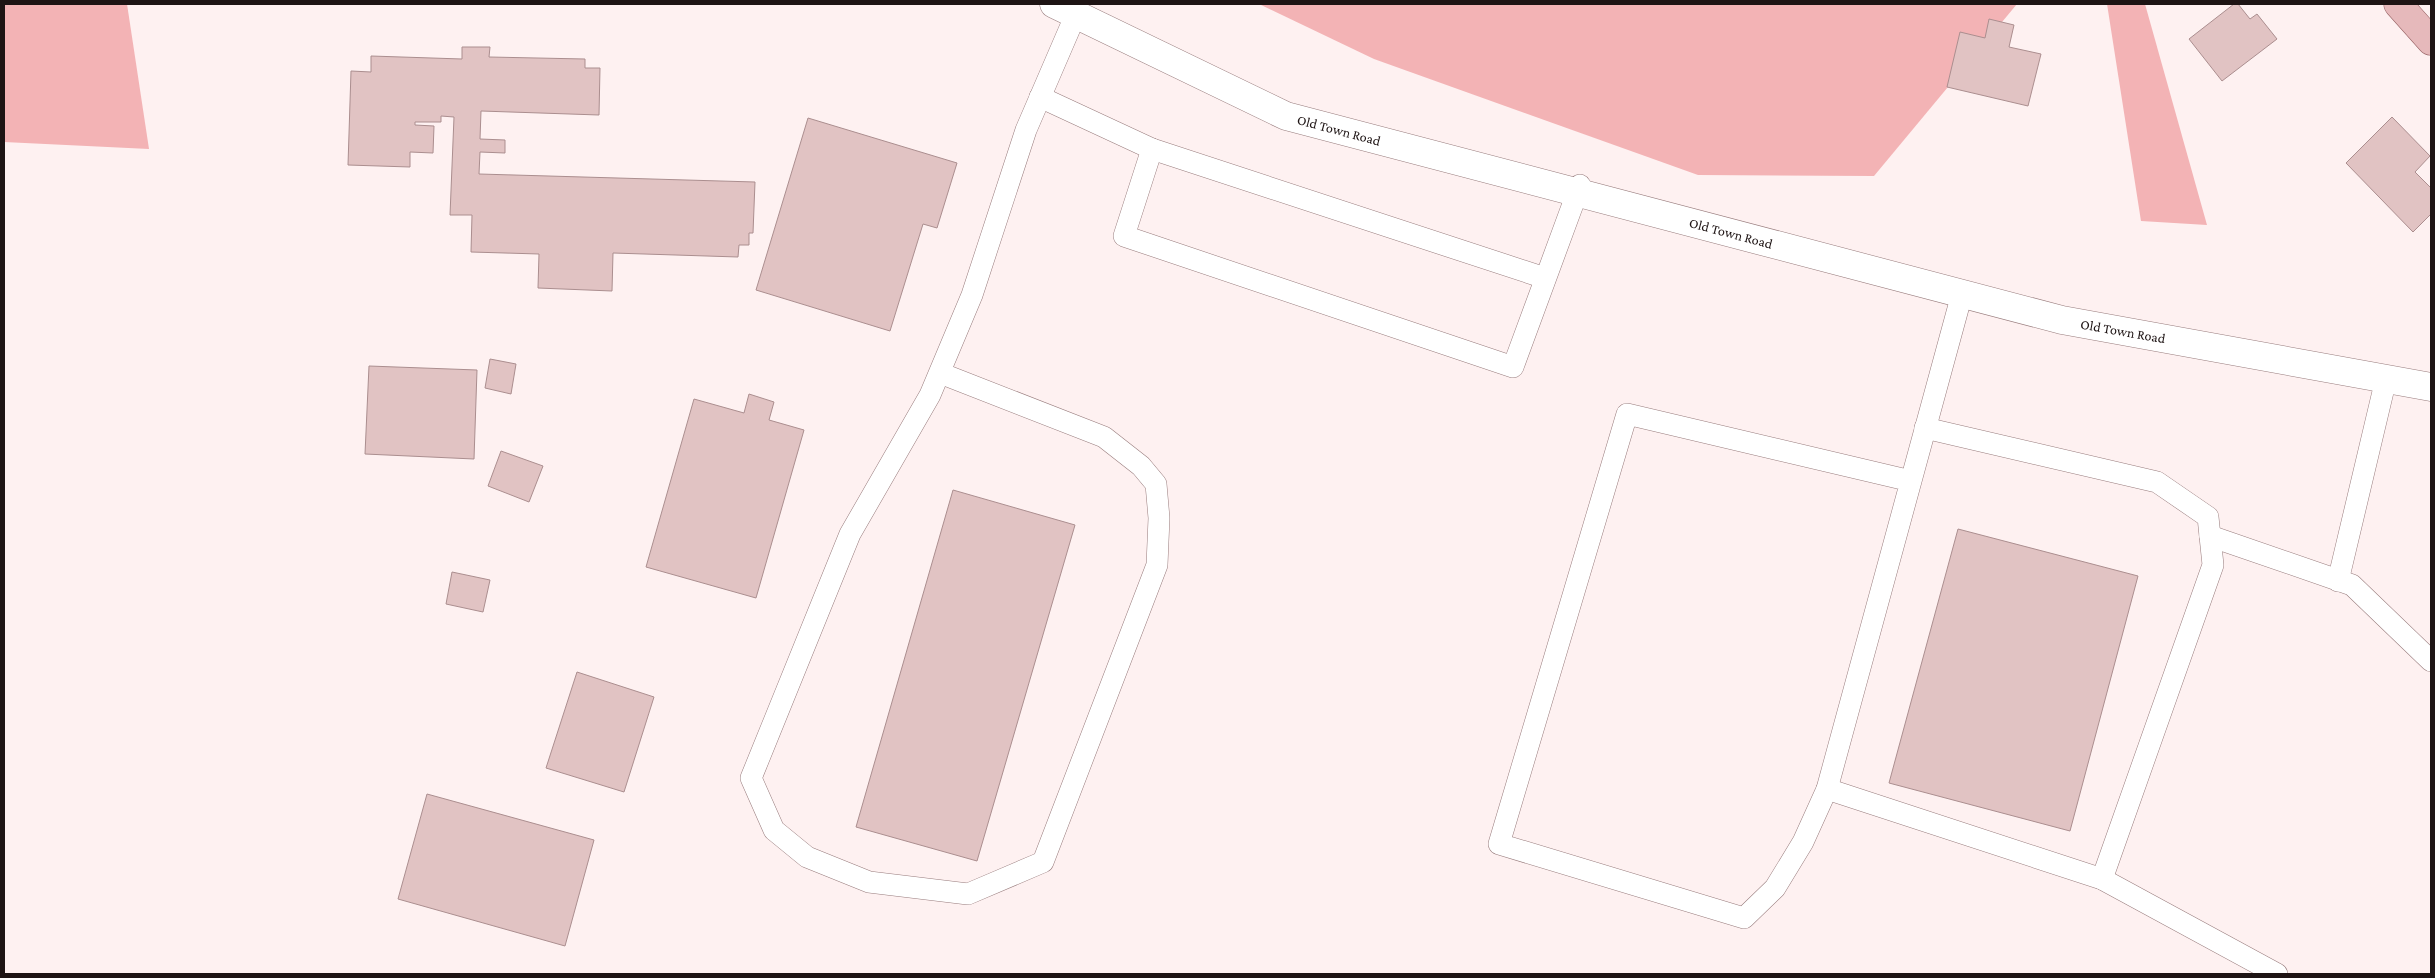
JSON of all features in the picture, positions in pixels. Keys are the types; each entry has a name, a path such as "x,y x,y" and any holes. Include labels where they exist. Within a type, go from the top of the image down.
{"main road":[{"path":"2398,4 2431,41"},
{"name":"Old Town Road","path":"1065,9 1286,116 1578,189 2062,320 2431,387"}],"lane":[{"path":"940,373 1104,437 1141,466 1156,484 1159,518 1157,565 1043,862 968,894 869,882 807,857 774,830 751,778 850,534 930,395 972,295 1026,130 1040,97 1065,9"},
{"path":"1040,97 1152,150 1545,278"},
{"path":"1152,150 1124,236 1513,367 1578,189"},
{"path":"1911,481 1627,414 1499,844 1744,918 1775,888 1803,842 1827,789 1926,428 1962,294"},
{"path":"2338,581 2386,379"},
{"path":"1926,428 2158,482 2208,516 2213,565 2102,878"},
{"path":"2210,536 2352,585 2431,661"},
{"path":"1827,789 2102,878 2277,974"}],"shaded area":[{"path":"4,4 127,4 149,149 4,142"},
{"path":"1259,4 2017,4 1874,176 1698,175 1374,59"},
{"path":"2107,4 2145,4 2207,225 2141,221"}],"building":[{"path":"2234,4 2238,4 2250,19 2257,14 2277,39 2222,81 2189,39"},
{"path":"1989,19 2014,25 2009,47 2041,54 2028,106 1947,87 1960,32 1985,38"},
{"path":"462,47 490,47 489,57 585,59 585,68 600,68 599,115 481,111 480,139 505,140 505,153 480,152 479,174 755,182 753,233 749,233 749,245 739,245 738,257 613,253 612,291 538,288 539,254 471,252 472,215 450,215 454,117 441,116 441,122 415,122 415,125 434,126 433,153 410,152 410,167 348,165 351,71 371,72 371,56 462,59"},
{"path":"2392,117 2430,156 2415,172 2431,188 2431,214 2413,232 2346,163"},
{"path":"808,118 957,163 937,228 923,224 890,331 756,290"},
{"path":"490,359 516,364 511,394 485,388"},
{"path":"369,366 477,370 474,459 365,454"},
{"path":"749,394 774,402 769,420 804,430 756,598 646,567 694,399 744,413"},
{"path":"501,451 543,466 529,502 488,486"},
{"path":"953,490 1075,525 977,861 856,827"},
{"path":"1958,529 2138,576 2070,831 1889,783"},
{"path":"452,572 490,580 483,612 446,604"},
{"path":"577,672 654,697 624,792 546,768"},
{"path":"427,794 594,840 565,946 398,899"}]}
